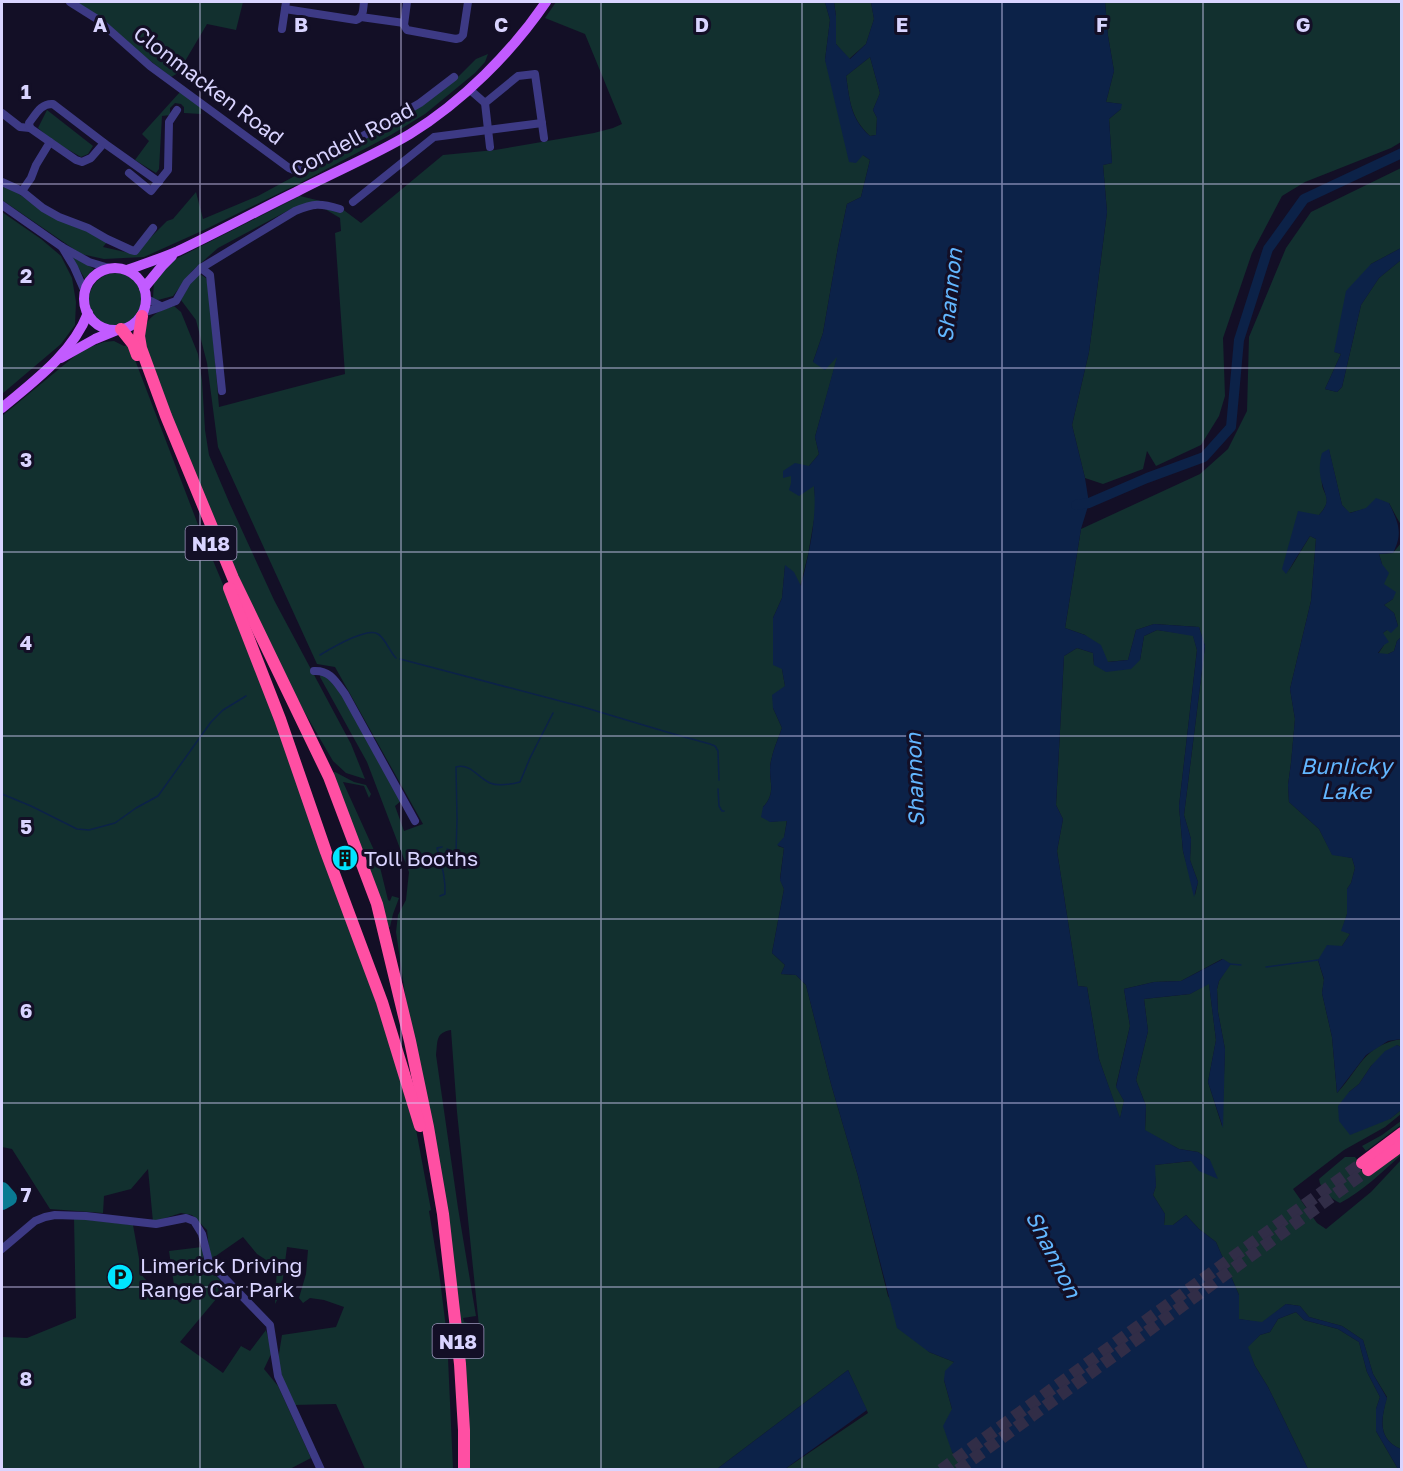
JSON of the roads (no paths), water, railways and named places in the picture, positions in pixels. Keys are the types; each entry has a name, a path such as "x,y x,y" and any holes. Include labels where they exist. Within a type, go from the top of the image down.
{"highway":[{"name":"N18","path":"143,314 139,336 141,348 166,416 233,578 329,777 376,904 410,1041 443,1214 460,1364 464,1470"},
{"name":"N18","path":"119,330 133,344 280,719 326,852 382,1002 412,1099 422,1135 437,1215 451,1328 457,1411 458,1470"},
{"path":"1401,1132 1365,1166 1401,1145"}],"main road":[{"name":"Condell Road","path":"176,252 410,133 468,89 505,53 546,2"},
{"path":"127,270 176,252"},
{"path":"57,360 95,339 135,323 143,314 146,293 162,266 176,252"},
{"path":"119,330 103,328 88,313 85,306 85,292 91,279 109,268 127,270 140,280 146,293"},
{"path":"2,408 57,360 82,327 88,313"}],"street":[{"name":"Clonmacken Road","path":"70,2 97,19 159,73 296,171 349,144 420,103 454,77"},
{"path":"361,17 364,2"},
{"path":"407,2 404,23 407,30 456,39 464,33 468,2"},
{"path":"282,28 285,5 352,20 361,17 404,23"},
{"path":"485,104 518,76 535,74 544,138"},
{"path":"468,89 485,104 490,147"},
{"path":"30,128 29,123 43,105 53,104 159,182"},
{"path":"129,173 151,191 159,182 168,170 169,122 177,110"},
{"path":"2,113 20,127 30,128 81,162 91,158 104,143"},
{"path":"353,202 434,137 542,123"},
{"path":"22,191 50,142"},
{"path":"2,182 22,191 43,208 59,217 88,228 131,250 135,251 153,228"},
{"path":"143,314 176,301 187,282 201,268 295,211 311,204 325,204 340,209"},
{"path":"2,205 62,247 89,262 109,268"},
{"path":"62,247 85,292"},
{"path":"201,268 210,275 222,391"},
{"path":"146,293 161,306"},
{"path":"314,671 322,671 331,675 345,694 415,821"},
{"path":"2,1249 35,1221 55,1215 156,1224 186,1218 194,1221 202,1234 209,1262 270,1325 278,1376 321,1470"}],"water":[{"name":"Shannon","path":"825,2 834,2 836,44 850,59 866,44 874,19 871,2 1105,2 1114,71 1106,102 1122,104 1121,109 1109,119 1112,163 1103,165 1107,212 1089,352 1072,425 1089,503 1081,529 1065,628 1085,635 1101,645 1108,662 1128,660 1136,630 1154,624 1199,627 1205,646 1184,815 1191,839 1190,860 1198,882 1194,897 1183,851 1179,806 1197,650 1193,636 1157,630 1144,636 1140,660 1131,669 1106,672 1094,665 1093,653 1077,648 1064,656 1056,805 1063,819 1057,851 1078,986 1087,987 1099,1059 1120,1118 1124,1101 1116,1087 1130,1026 1124,989 1154,982 1181,981 1223,959 1231,964 1219,981 1217,989 1218,1012 1225,1049 1223,1128 1208,1082 1216,1040 1209,984 1190,994 1144,999 1148,1031 1136,1080 1146,1106 1145,1130 1179,1149 1198,1152 1210,1160 1218,1179 1199,1171 1191,1161 1155,1165 1156,1186 1153,1195 1165,1214 1164,1225 1173,1225 1186,1215 1216,1242 1239,1295 1239,1319 1262,1322 1286,1304 1300,1306 1309,1317 1342,1326 1363,1340 1373,1374 1387,1398 1382,1421 1384,1434 1393,1445 1401,1449 1401,1469 1398,1469 1376,1431 1376,1409 1380,1397 1367,1372 1359,1342 1338,1329 1304,1320 1296,1312 1278,1319 1270,1332 1260,1335 1248,1347 1255,1366 1268,1387 1308,1469 968,1469 952,1452 943,1426 952,1409 944,1380 945,1371 954,1362 929,1352 897,1328 806,985 796,975 781,974 785,965 772,953 784,889 780,880 784,848 777,845 784,837 787,821 770,822 761,817 763,807 770,796 771,761 782,728 773,708 772,695 785,686 782,669 773,665 773,618 782,598 785,565 794,572 801,586 809,549 815,499 814,486 799,496 789,490 791,476 783,478 783,471 795,463 809,466 819,454 815,437 837,357 825,370 813,362 823,333 847,204 861,197 870,160 863,155 856,163 849,162 825,60 830,20","holes":["870,57 880,93 873,110 877,118 876,135 870,136 855,116 846,76"]},
{"path":"1401,248 1401,260 1379,278 1361,305 1342,387 1337,392 1325,389 1341,354 1334,352 1346,291 1371,264"},
{"name":"Bunlicky Lake","path":"1329,449 1342,505 1350,513 1366,508 1376,498 1389,503 1395,517 1399,534 1393,553 1379,554 1382,564 1389,573 1384,584 1396,592 1393,599 1384,605 1394,613 1398,626 1391,633 1387,630 1383,633 1389,642 1378,653 1388,654 1394,651 1401,637 1401,1039 1388,1041 1366,1055 1337,1093 1332,1037 1322,993 1324,979 1318,960 1327,945 1342,946 1350,934 1341,931 1347,914 1347,889 1355,868 1352,858 1332,855 1319,829 1289,802 1288,785 1295,719 1290,689 1311,601 1316,539 1310,536 1286,574 1282,569 1298,511 1319,515 1325,507 1326,500 1320,476 1320,465 1322,453"},
{"path":"1397,1045 1401,1047 1401,1110 1390,1119 1350,1135 1339,1121 1338,1106 1385,1051"},
{"path":"848,1370 867,1410 785,1469 717,1469"}],"waterway":[{"path":"1076,505 1089,503 1204,457 1231,427 1239,340 1268,249 1304,199 1402,153"},
{"path":"320,655 349,640 366,633 373,633 381,636 396,658"},
{"path":"400,659 583,707 710,744 718,751 719,780"},
{"path":"2,794 77,829 89,830 115,823 158,796 211,722 223,710 246,696"},
{"path":"447,849 456,852 456,767 466,767 494,784 505,785 520,782 553,713"},
{"path":"718,789 719,806 724,811"},
{"path":"440,896 445,894 445,888 437,848 442,847"},
{"path":"1266,967 1318,960"},
{"path":"1230,964 1241,965"}],"tunnel":[{"path":"941,1470 1362,1163"},
{"path":"958,1470 1368,1170"}],"place":[{"name":"Toll Booths","path":"345,858"},
{"name":"Limerick Driving Range Car Park","path":"120,1277"}]}
